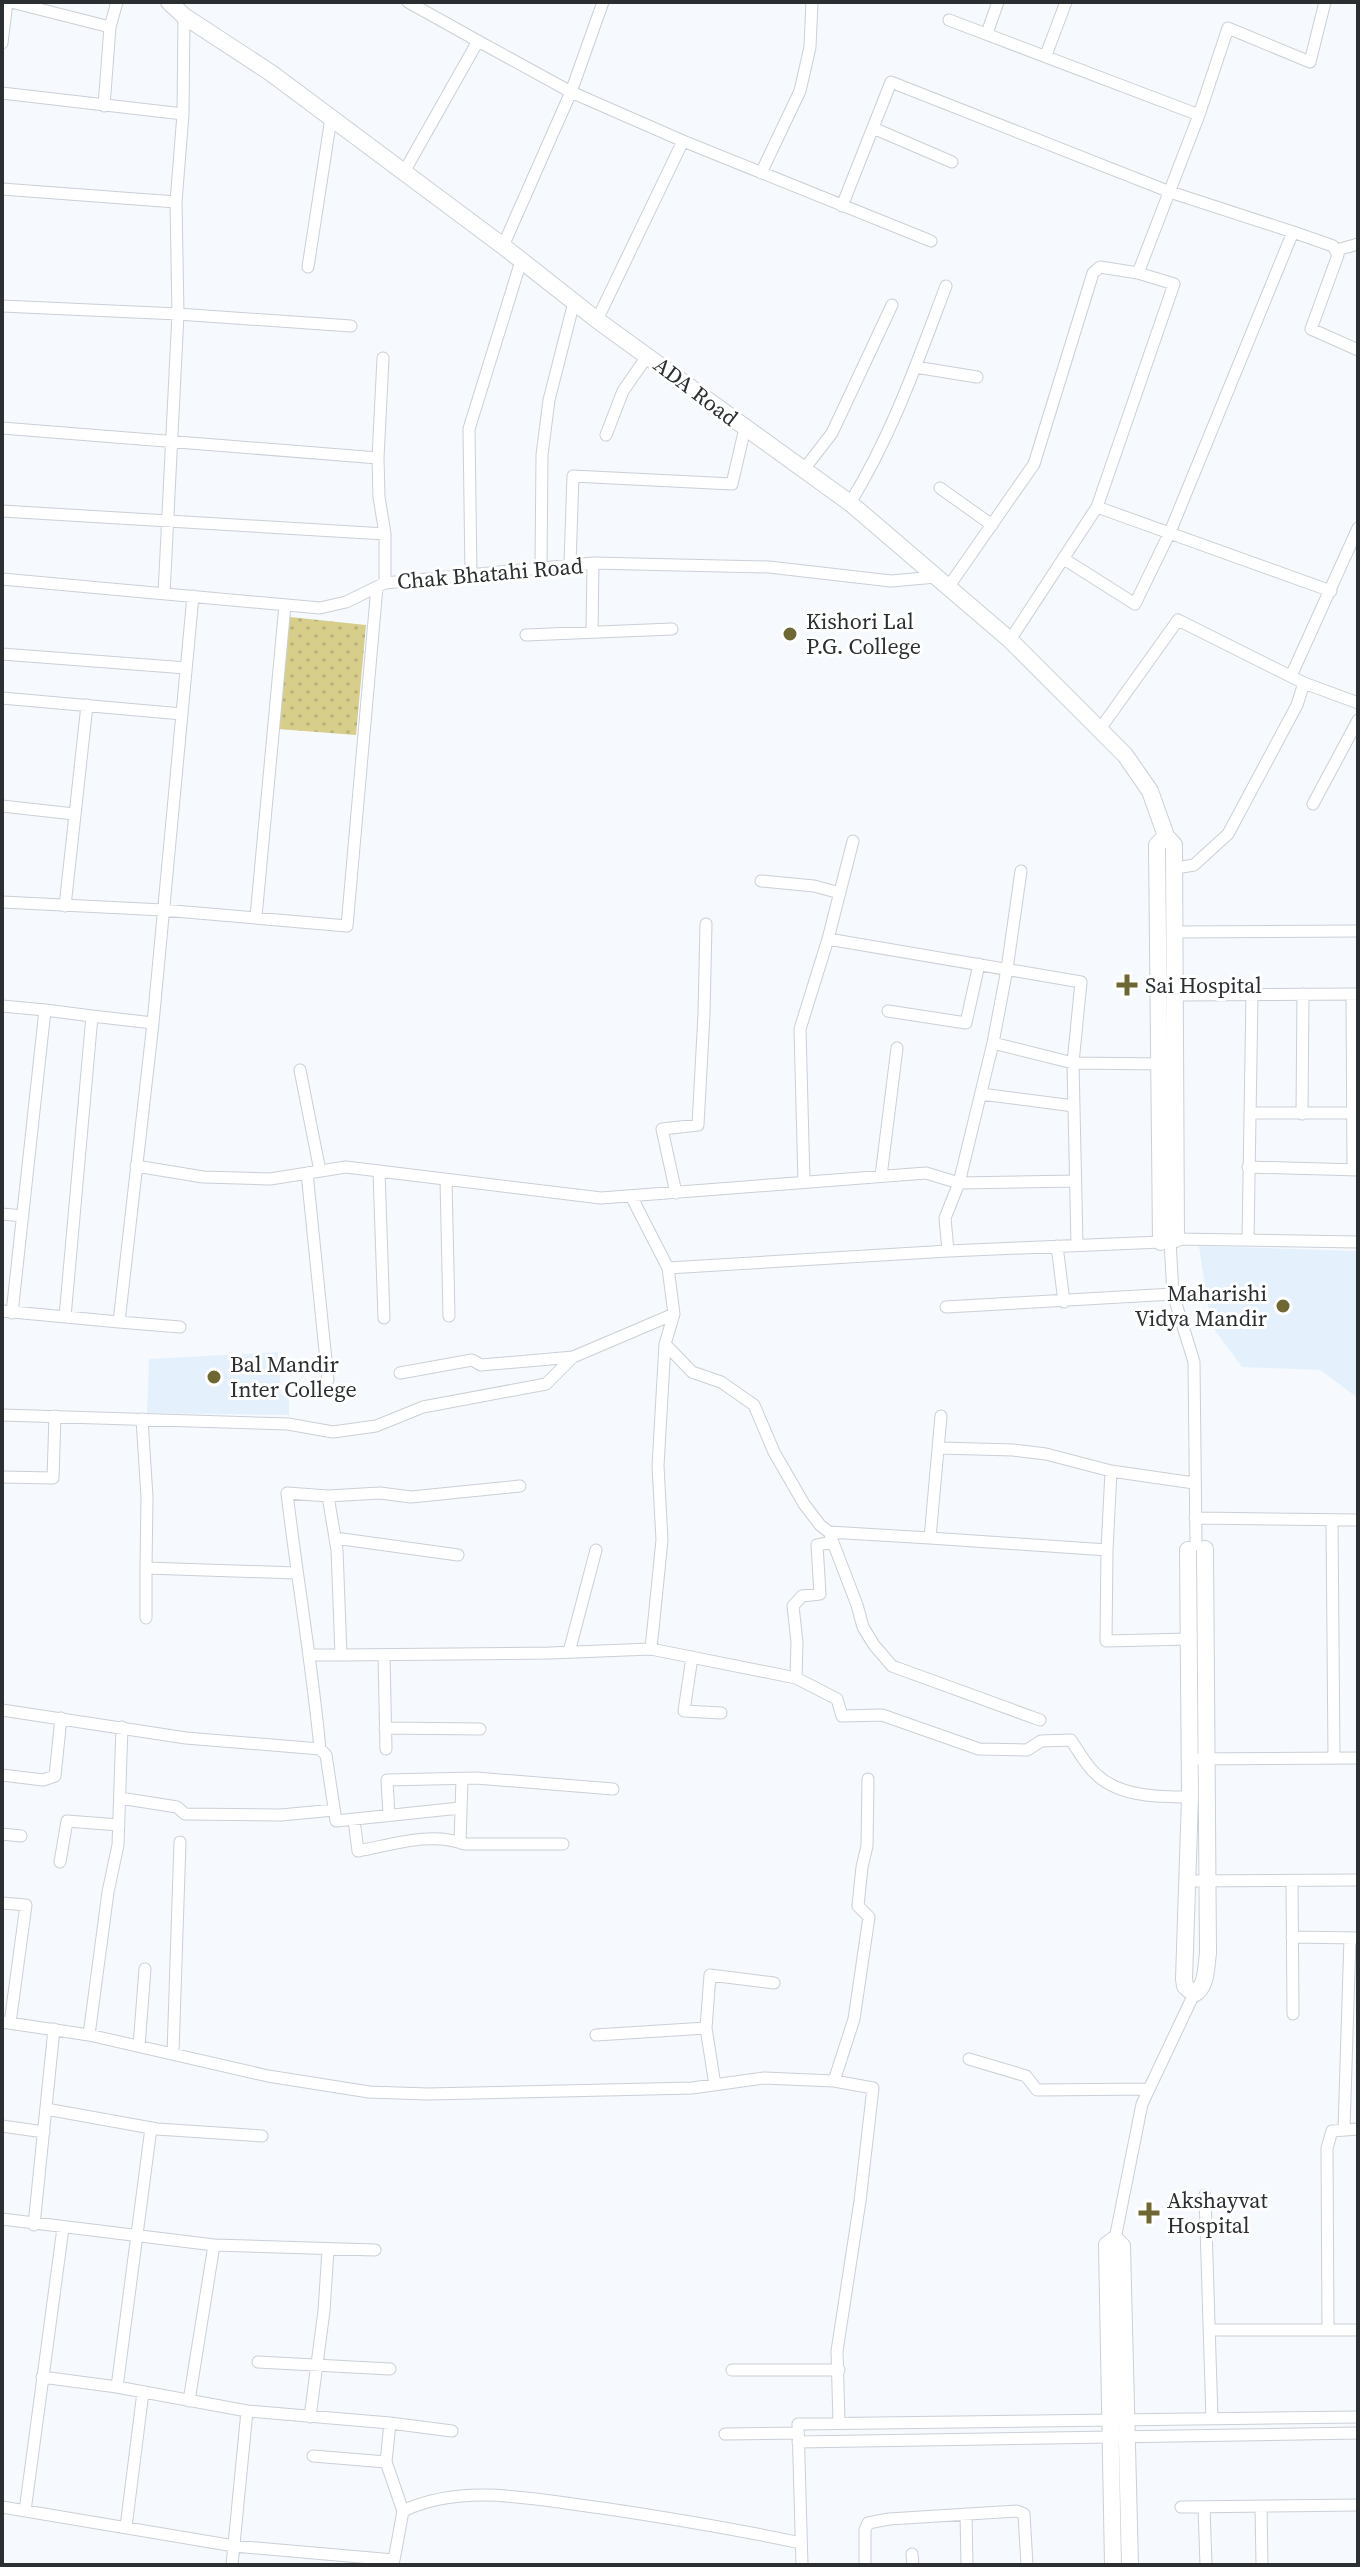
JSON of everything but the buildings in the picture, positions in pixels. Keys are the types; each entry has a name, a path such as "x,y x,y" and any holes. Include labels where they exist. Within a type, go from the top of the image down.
{"street":[{"path":"2,43 9,2 110,27"},
{"path":"104,106 110,27 117,2"},
{"name":"ADA Road","path":"169,2 184,16 271,73 597,320 850,503 1010,640 1125,755 1150,791 1166,836 1174,845 1176,1065 1169,1241"},
{"path":"408,2 571,92 683,141 931,241"},
{"path":"503,246 571,92 603,2"},
{"path":"761,173 800,91 810,47 812,2"},
{"path":"987,33 998,2"},
{"path":"1046,55 1066,2"},
{"path":"1138,273 1199,115 1228,28 1310,62 1325,2"},
{"path":"164,594 178,314 176,202 183,114 184,16"},
{"path":"949,20 1199,115"},
{"path":"404,172 478,41"},
{"path":"842,206 891,82 1170,192 1333,246 1338,255 1311,329 1358,350"},
{"path":"2,93 183,114"},
{"path":"308,267 331,118"},
{"path":"873,128 952,162"},
{"path":"597,320 683,141"},
{"path":"2,189 176,202"},
{"path":"1064,559 1135,604 1170,532 1293,232"},
{"path":"1337,250 1358,244"},
{"path":"471,576 469,429 521,261"},
{"path":"942,582 992,525 1034,464 1093,273 1100,267 1138,273 1174,284 1097,507 1010,640"},
{"path":"850,503 874,465 946,286"},
{"path":"541,566 542,455 549,400 574,302"},
{"path":"805,468 832,433 892,305"},
{"path":"2,306 351,326"},
{"path":"606,435 623,391 648,355"},
{"path":"2,902 163,910 347,926 385,534 379,497 378,458 383,358"},
{"path":"915,367 977,377"},
{"path":"2,428 378,458"},
{"path":"570,564 573,476 732,484 745,428"},
{"path":"940,488 992,525"},
{"path":"1097,507 1331,591"},
{"path":"2,511 385,534"},
{"path":"1291,676 1354,546 1358,528"},
{"path":"592,632 593,563"},
{"name":"Chak Bhatahi Road","path":"2,579 320,608 346,602 381,585 593,563 769,567 891,581 942,582"},
{"path":"119,1322 153,1023 193,596"},
{"path":"256,917 285,605"},
{"path":"1100,729 1178,620 1304,683 1358,703"},
{"path":"526,635 672,629"},
{"path":"2,654 186,668"},
{"path":"1176,868 1194,865 1228,834 1297,705 1304,683"},
{"path":"2,698 182,714"},
{"path":"65,906 87,705"},
{"path":"1313,804 1358,720"},
{"path":"2,806 74,814"},
{"path":"1113,2565 1107,2245 1115,2239 1142,2104 1194,1994 1204,1980 1208,1953 1208,1759 1196,1548 1194,1362 1173,1294 1158,1064 1157,845 1166,836"},
{"path":"804,1182 800,1029 828,939 853,841"},
{"path":"948,1251 945,1218 959,1183 993,1043 1021,871"},
{"path":"761,881 814,886 840,893"},
{"path":"676,1193 662,1129 698,1125 706,924"},
{"path":"1175,932 1358,931"},
{"path":"828,939 1081,982 1073,1063 1077,1245"},
{"path":"888,1011 966,1023 979,964"},
{"path":"1302,1114 1303,994"},
{"path":"1175,995 1355,994 1352,1113 1356,1170 1248,1167"},
{"path":"1248,1240 1252,995"},
{"path":"2,1006 153,1023"},
{"path":"45,1010 23,1216 7,1312 180,1327"},
{"path":"65,1317 92,1016"},
{"path":"993,1043 1073,1063 1176,1065"},
{"path":"881,1176 897,1048"},
{"path":"300,1070 320,1171"},
{"path":"981,1094 1074,1106"},
{"path":"1250,1113 1352,1113"},
{"path":"136,1166 203,1177 270,1179 346,1167 601,1198 926,1173 959,1183 1075,1181"},
{"path":"379,1172 384,1318"},
{"path":"307,1173 328,1380"},
{"path":"446,1180 449,1316"},
{"path":"631,1196 668,1268 674,1314 665,1344 658,1466 662,1540 651,1649"},
{"path":"2,1214 23,1216"},
{"path":"668,1268 1169,1241 1358,1242"},
{"path":"1057,1246 1064,1302"},
{"path":"946,1307 1173,1294"},
{"path":"400,1373 472,1360 481,1365 573,1357 674,1314"},
{"path":"665,1344 692,1372 721,1382 754,1405 774,1452 804,1504 831,1537 863,1627 892,1666 1040,1720"},
{"path":"2,1415 288,1424 333,1432 376,1426 423,1407 546,1384 573,1357"},
{"path":"2,1477 53,1478 55,1416"},
{"path":"930,1538 941,1416"},
{"path":"142,1419 147,1497 146,1618"},
{"path":"940,1448 1046,1454 1111,1471 1194,1483"},
{"path":"1111,1471 1106,1641 1190,1639"},
{"path":"460,1808 336,1821 326,1755 320,1749 311,1655 296,1573 287,1493 328,1496 380,1493 411,1497 520,1486"},
{"path":"328,1496 335,1538 341,1655"},
{"path":"1195,1518 1358,1520"},
{"path":"1332,1520 1334,1758"},
{"path":"796,1678 797,1642 793,1606 802,1596 820,1594 817,1545 831,1537 930,1538 1107,1550"},
{"path":"335,1538 458,1555"},
{"path":"1194,1994 1185,1986 1184,1979 1190,1797 1190,1639 1196,1548"},
{"path":"569,1652 596,1550"},
{"path":"146,1568 296,1573"},
{"path":"311,1655 651,1649 796,1678 837,1699 842,1716 882,1715 979,1749 1027,1750 1041,1741 1071,1740 1098,1777 1122,1788 1155,1797 1190,1797"},
{"path":"384,1655 386,1749"},
{"path":"692,1657 684,1711 721,1713"},
{"path":"2,1710 186,1738 320,1749"},
{"path":"2,1775 43,1780 55,1776 61,1718"},
{"path":"89,2035 108,1892 118,1845 122,1727"},
{"path":"385,1728 480,1729"},
{"path":"1190,1759 1358,1758"},
{"path":"460,1843 462,1779"},
{"path":"389,1815 387,1780 462,1779 613,1789"},
{"path":"834,2081 854,2019 869,1917 858,1906 867,1846 868,1779"},
{"path":"120,1798 177,1807 185,1814 281,1815 334,1810"},
{"path":"354,1820 358,1851 417,1840 563,1844"},
{"path":"60,1862 67,1821 119,1825"},
{"path":"2,1834 21,1836"},
{"path":"173,2053 180,1842"},
{"path":"1188,1881 1358,1880"},
{"path":"1292,1881 1293,2014"},
{"path":"2,1903 26,1905 6,2023 89,2035 268,2076 369,2092 443,2094 692,2088 764,2078 834,2081 873,2088 860,2201 837,2351 839,2423"},
{"path":"1292,1937 1354,1938 1352,2041 1344,2129"},
{"path":"139,2046 145,1969"},
{"path":"715,2085 706,2028 710,1975 774,1983"},
{"path":"596,2035 706,2028"},
{"path":"34,2225 54,2029"},
{"path":"969,2059 1026,2076 1037,2090 1149,2089"},
{"path":"46,2109 151,2128 262,2136"},
{"path":"2,2126 44,2132"},
{"path":"117,2387 151,2128"},
{"path":"1328,2330 1327,2148 1332,2131 1358,2129"},
{"path":"1205,2195 1212,2419"},
{"path":"2,2219 214,2245 375,2250"},
{"path":"25,2511 63,2228"},
{"path":"1115,2239 1122,2246 1130,2565"},
{"path":"189,2401 214,2245"},
{"path":"310,2417 328,2250"},
{"path":"1211,2330 1358,2330"},
{"path":"258,2362 390,2369"},
{"path":"732,2370 839,2370"},
{"path":"42,2377 117,2387 247,2411 452,2431"},
{"path":"126,2527 143,2392"},
{"path":"232,2565 247,2411"},
{"path":"725,2434 1110,2429 1212,2419 1358,2417"},
{"path":"2,2507 234,2546 394,2560 403,2511 386,2462 390,2423"},
{"path":"798,2433 839,2423 1110,2429"},
{"path":"1128,2428 1358,2433"},
{"path":"798,2433 802,2565"},
{"path":"313,2456 386,2462"},
{"path":"403,2511 419,2504 456,2497 515,2496 702,2522 801,2543"},
{"path":"1181,2507 1358,2505"},
{"path":"1261,2506 1262,2565"},
{"path":"1204,2507 1206,2565"},
{"path":"865,2565 865,2530 868,2523 1017,2511 1024,2514 1027,2565"},
{"path":"966,2514 967,2565"},
{"path":"311,2565 312,2552"}],"shaded area":[{"path":"290,617 366,625 356,735 278,729"},
{"name":"Maharishi Vidya Mandir","path":"1199,1246 1358,1251 1358,1398 1320,1370 1242,1367 1211,1325"},
{"name":"Bal Mandir Inter College","path":"278,1352 281,1394 289,1396 289,1415 147,1413 149,1359"}],"place":[{"name":"Kishori Lal P.G. College","path":"790,634"},
{"name":"Sai Hospital","path":"1127,985"},
{"name":"Maharishi Vidya Mandir","path":"1283,1306"},
{"name":"Bal Mandir Inter College","path":"214,1377"},
{"name":"Akshayvat Hospital","path":"1149,2213"}]}
